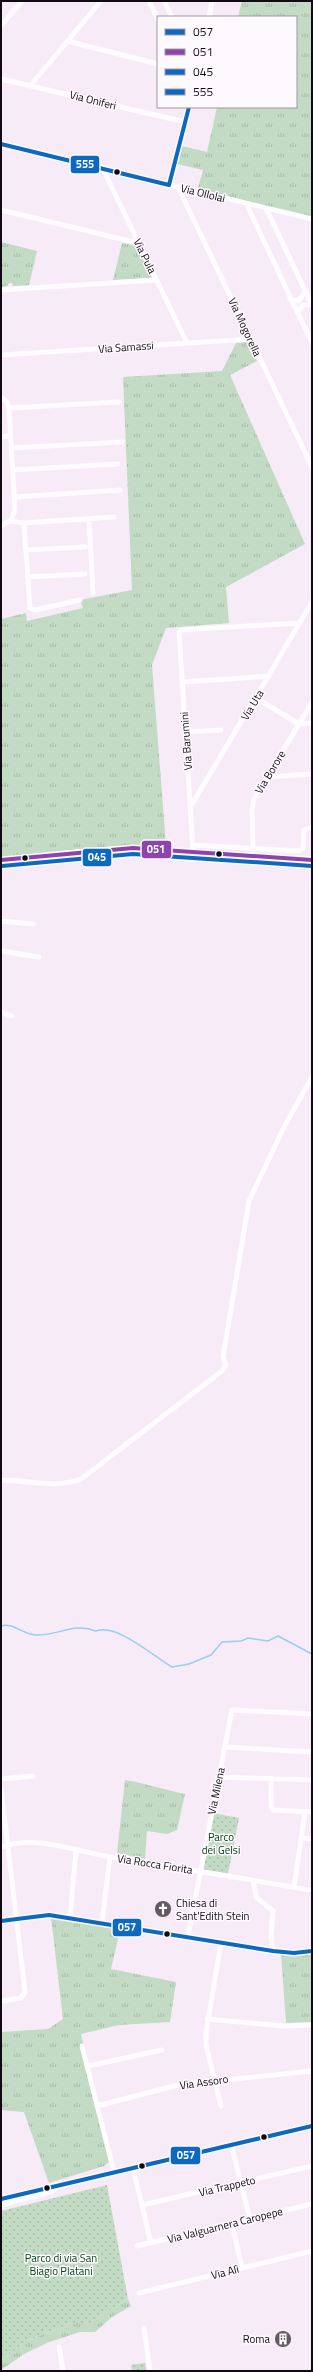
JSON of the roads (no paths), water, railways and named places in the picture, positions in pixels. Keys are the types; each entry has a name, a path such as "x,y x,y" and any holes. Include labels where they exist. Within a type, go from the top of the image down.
{"street":[{"path":"1,26 22,1"},
{"path":"31,85 101,1"},
{"path":"149,1 157,18"},
{"path":"164,1 170,16"},
{"path":"209,16 212,1"},
{"path":"67,41 157,64"},
{"name":"Via Oniferi","path":"1,79 185,122"},
{"path":"169,184 189,108"},
{"name":"Via Ollolai","path":"1,144 312,219"},
{"name":"Via Pula","path":"103,169 187,343"},
{"name":"Via Mogorella","path":"178,187 312,468"},
{"path":"246,204 312,343"},
{"path":"266,208 312,305 303,306 297,313"},
{"path":"1,210 138,243"},
{"path":"1,290 156,280"},
{"path":"290,299 299,301 305,291"},
{"name":"Via Samassi","path":"1,355 251,339"},
{"path":"1,397 6,401 9,408 15,498 15,512 10,521 1,526"},
{"path":"9,408 119,402"},
{"path":"1,437 10,436"},
{"path":"11,448 122,442"},
{"path":"13,470 118,464"},
{"path":"15,498 120,490"},
{"path":"10,521 24,523 114,517"},
{"path":"89,519 93,593"},
{"path":"24,523 29,606 32,610 80,600"},
{"path":"26,550 85,547"},
{"path":"27,577 85,574"},
{"name":"Via Uta","path":"190,807 270,676 312,602"},
{"name":"Via Barumini","path":"193,848 179,631 300,623"},
{"path":"183,682 270,676"},
{"path":"256,698 299,724 312,723"},
{"name":"Via Borore","path":"253,849 252,805 312,702"},
{"path":"185,732 221,730"},
{"path":"268,777 312,774"},
{"path":"1,860 121,848 253,849 300,851 303,848 304,830 312,827"},
{"path":"193,848 312,860"},
{"path":"1,921 33,924"},
{"path":"1,952 39,957"},
{"path":"1,1012 12,1016"},
{"path":"1,1480 71,1483 81,1479 222,1371 226,1365 223,1357 249,1203 284,1127 312,1077"},
{"name":"Via Milena","path":"188,1936 232,1710 312,1714"},
{"path":"225,1747 312,1752"},
{"path":"1,1779 33,1776"},
{"path":"218,1777 312,1780"},
{"path":"271,1778 271,1806 273,1810 312,1812"},
{"path":"1,1788 25,1992 23,1996 1,2001"},
{"path":"294,1887 305,1812"},
{"path":"301,1838 312,1839"},
{"name":"Via Rocca Fiorita","path":"1,1847 20,1842 41,1843 110,1857 309,1890"},
{"path":"70,1918 76,1850"},
{"path":"102,1923 110,1857"},
{"path":"253,1880 256,1896 273,1911 271,1936 273,1951"},
{"path":"1,1921 49,1915 188,1936 273,1951 294,1953 312,1951"},
{"path":"221,1942 207,2019 206,2045 221,2106"},
{"path":"207,2019 284,2026 312,2025"},
{"path":"82,2046 114,2172"},
{"path":"88,2066 162,2050"},
{"name":"Via Assoro","path":"97,2106 178,2085 214,2080 312,2071"},
{"path":"1,2199 312,2126"},
{"path":"231,2144 242,2182 250,2219"},
{"name":"Via Trappeto","path":"142,2205 312,2166"},
{"path":"133,2168 151,2243"},
{"path":"1,2205 51,2192 59,2186"},
{"name":"Via Valguarnera Caropepe","path":"137,2246 312,2204"},
{"path":"232,2224 242,2268"},
{"name":"Via Alì","path":"139,2293 312,2251"},
{"path":"144,2328 150,2371"},
{"path":"59,2347 63,2371"}],"waterway":[{"path":"1,1626 5,1625 13,1627 26,1633 36,1635 52,1634 80,1628 114,1632 135,1642 172,1667 189,1664 211,1655 222,1642 241,1641 248,1638 268,1641 278,1636 312,1654"}],"place":[{"name":"Chiesa di Sant'Edith Stein","path":"163,1909"},
{"name":"Roma","path":"283,2339"}],"park label":[{"name":"Parco dei Gelsi","path":"221,1843"},
{"name":"Parco di via San Biagio Platani","path":"61,2264"}]}
